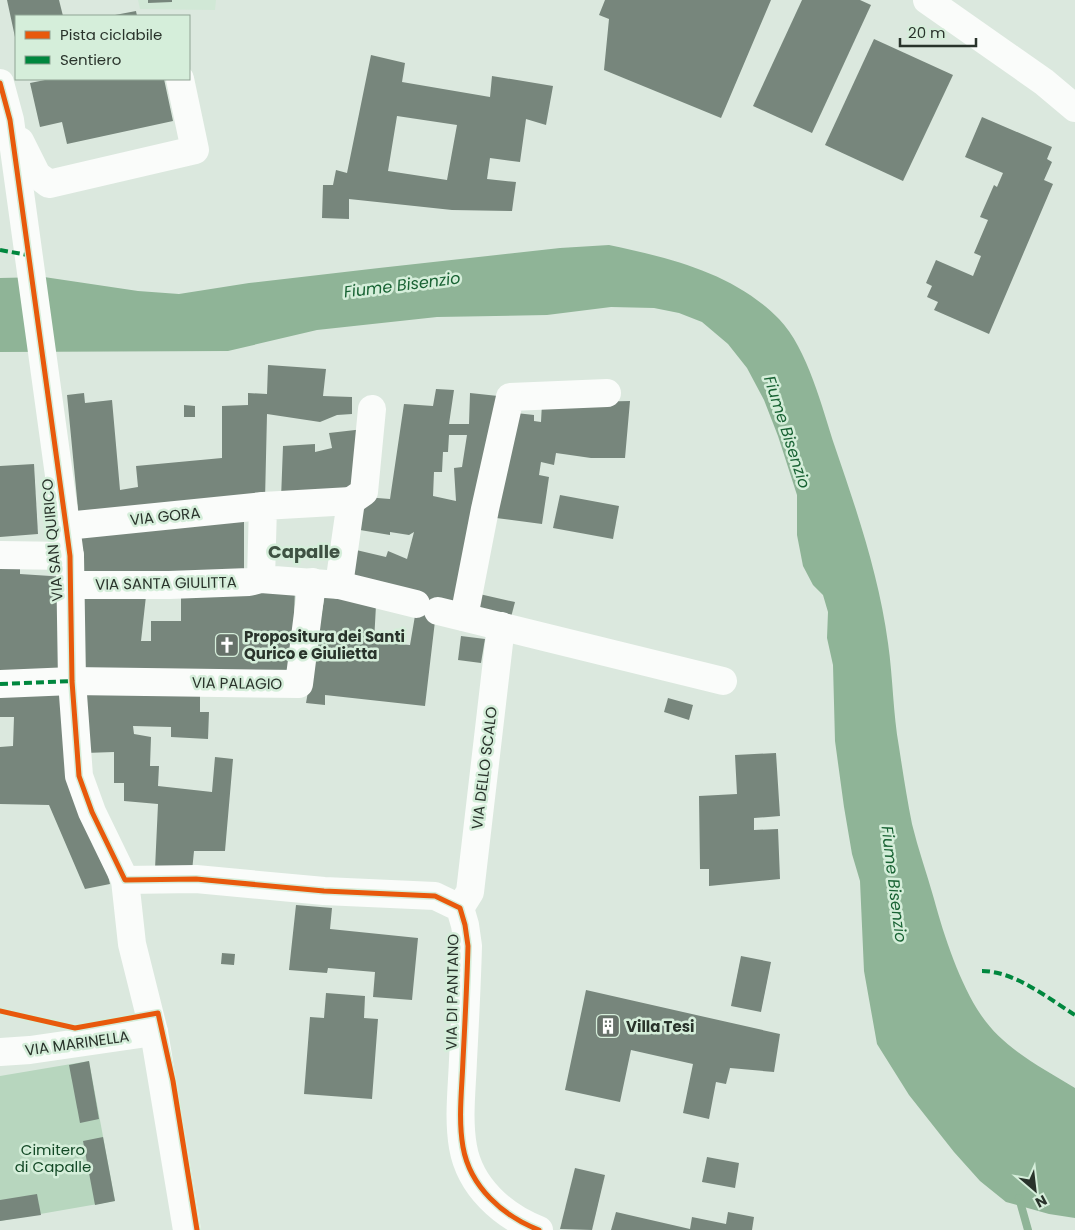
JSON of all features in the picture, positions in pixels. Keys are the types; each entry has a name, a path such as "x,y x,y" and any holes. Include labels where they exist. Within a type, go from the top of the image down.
{"street":[{"path":"927,0 1044,82 1075,108"},
{"path":"0,83 10,120 36,174 49,184 195,150 180,80"},
{"path":"1044,82 1075,93"},
{"name":"VIA SAN QUIRICO","path":"10,120 70,556 72,681 79,776 92,812 125,880 132,944 154,1032 187,1230"},
{"path":"464,617 510,397 607,393"},
{"path":"372,409 364,492 351,501 339,585 723,681"},
{"name":"VIA GORA","path":"66,526 263,506 351,501"},
{"path":"262,579 263,506"},
{"path":"0,555 70,556"},
{"name":"VIA SANTA GIULITTA","path":"70,584 169,585 249,582 262,579 339,585"},
{"name":"VIA PALAGIO","path":"72,681 299,684 312,582"},
{"name":"VIA DELLO SCALO","path":"460,908 470,892 501,626"},
{"path":"0,684 72,681"},
{"path":"125,880 196,879 324,890 435,896 460,908"},
{"name":"VIA DI PANTANO","path":"460,908 468,946 461,1111 463,1148 474,1177 490,1200 525,1225 539,1230"},
{"name":"VIA MARINELLA","path":"0,1052 30,1050 154,1032"}],"shaded area":[{"path":"138,0 216,0 215,10 140,9"}],"green space":[{"name":"Cimitero di Capalle","path":"89,1061 115,1201 0,1221 0,1076"}],"water":[{"name":"Fiume Bisenzio","path":"609,245 678,262 722,279 742,290 779,319 798,346 806,362 851,495 873,568 888,643 897,734 910,815 943,928 953,959 966,989 973,1003 990,1027 1012,1048 1075,1088 1075,1218 1049,1214 1006,1202 980,1181 954,1152 909,1095 877,1044 864,971 860,881 852,854 835,741 833,665 827,638 828,612 823,595 813,585 803,566 797,535 797,495 764,400 747,368 728,344 702,322 679,313 654,308 611,307 547,315 437,317 317,330 228,351 0,352 0,278 44,277 138,291 179,294 249,283 379,268 560,248"}],"building":[{"path":"7,0 59,0 63,15 15,15 15,37"},
{"path":"148,0 172,0 172,2 148,3"},
{"path":"605,0 771,0 721,118 604,70 609,19 599,15"},
{"path":"802,0 860,0 871,5 812,133 753,106"},
{"path":"136,11 137,15 115,15"},
{"path":"874,39 953,75 903,181 825,145"},
{"path":"371,55 405,63 402,82 490,97 492,76 553,86 546,125 526,119 520,162 490,158 487,179 516,182 512,211 452,210 349,199 349,219 322,218 323,185 333,185 336,170 347,173","holes":["397,116 457,125 447,180 388,171"]},
{"path":"45,80 164,80 173,121 67,144 62,122 40,127 30,83"},
{"path":"982,117 1052,147 1047,159 1052,162 1044,180 1053,184 989,334 934,310 938,302 927,297 932,286 926,283 936,260 973,276 981,256 974,253 988,220 980,217 994,185 997,187 1003,173 965,157"},
{"path":"268,365 326,369 323,396 352,397 352,414 337,415 320,422 267,414 265,500 79,519 67,395 84,393 85,403 112,400 120,490 138,487 136,466 222,458 222,406 248,405 248,393 267,394"},
{"path":"436,389 454,390 449,424 469,424 470,393 498,396 458,609 437,604 425,706 325,695 325,705 306,703 325,594 376,605 374,642 410,645 418,598 348,578 352,549 386,557 388,551 407,559 414,532 409,535 390,532 390,535 360,530 365,497 390,499 404,404 433,406","holes":["449,435 467,435 462,467 454,468 456,501 433,496 434,472 442,472 443,452 448,452"]},
{"path":"630,401 625,458 591,458 556,453 554,465 541,462 539,475 549,477 542,524 496,518 516,413 534,415 534,421 541,422 542,403"},
{"path":"184,405 195,406 195,417 184,417"},
{"path":"364,429 359,492 281,499 283,446 315,444 315,452 332,448 329,433"},
{"path":"34,464 38,534 0,537 0,466"},
{"path":"560,495 619,506 613,539 553,528"},
{"path":"244,512 244,578 80,577 80,536"},
{"path":"0,568 20,568 20,574 66,577 63,675 0,678"},
{"path":"295,589 292,671 79,669 79,592 146,596 141,641 151,641 151,621 181,621 181,591"},
{"path":"475,593 515,602 510,621 471,611"},
{"path":"461,636 485,639 481,663 458,660"},
{"path":"65,688 110,884 85,889 49,805 0,804 0,747 13,746 14,717 0,717 0,691"},
{"path":"82,692 200,696 200,712 209,712 208,739 171,737 171,727 133,726 134,734 151,737 150,766 159,766 158,786 212,792 215,757 233,759 225,851 194,851 192,871 155,869 158,804 124,801 124,783 114,783 114,752 85,753"},
{"path":"668,698 693,705 689,720 664,712"},
{"path":"776,753 780,816 754,818 754,830 778,829 780,879 709,886 709,869 700,869 699,796 737,794 735,755"},
{"path":"296,905 332,908 330,929 418,938 412,1000 373,997 375,972 328,968 327,973 289,970"},
{"path":"222,953 235,954 234,965 221,964"},
{"path":"741,956 771,962 761,1012 731,1006"},
{"path":"586,990 780,1034 774,1072 730,1068 726,1084 716,1082 709,1119 683,1113 693,1064 631,1050 620,1102 565,1090"},
{"path":"326,993 365,996 364,1018 378,1019 372,1099 304,1094 310,1017 324,1018"},
{"path":"89,1061 99,1119 80,1123 69,1065"},
{"path":"103,1137 115,1201 95,1205 83,1141"},
{"path":"707,1157 739,1163 735,1188 702,1182"},
{"path":"575,1168 605,1175 592,1230 560,1229"},
{"path":"37,1194 41,1215 0,1221 0,1200"},
{"path":"616,1212 690,1229 692,1217 726,1224 728,1212 754,1217 752,1230 611,1230"}],"waterway":[{"path":"1019,1198 1028,1230"}],"marked path":[{"path":"0,250 28,255"},
{"path":"0,684 72,681"},
{"path":"982,971 994,972 1018,980 1075,1015"}],"cycle path":[{"path":"0,83 10,120 70,556 72,681 79,776 92,812 125,880 196,879 324,891 435,896 460,908 468,946 461,1104 463,1147 473,1175 490,1198 513,1217 539,1230"},
{"path":"0,1011 75,1028 158,1013 173,1081 197,1230"}],"place":[{"name":"Propositura dei Santi Qurico e Giulietta","path":"227,645"},
{"name":"Villa Tesi","path":"608,1026"}],"district":[{"name":"Capalle","path":"304,551"}]}
